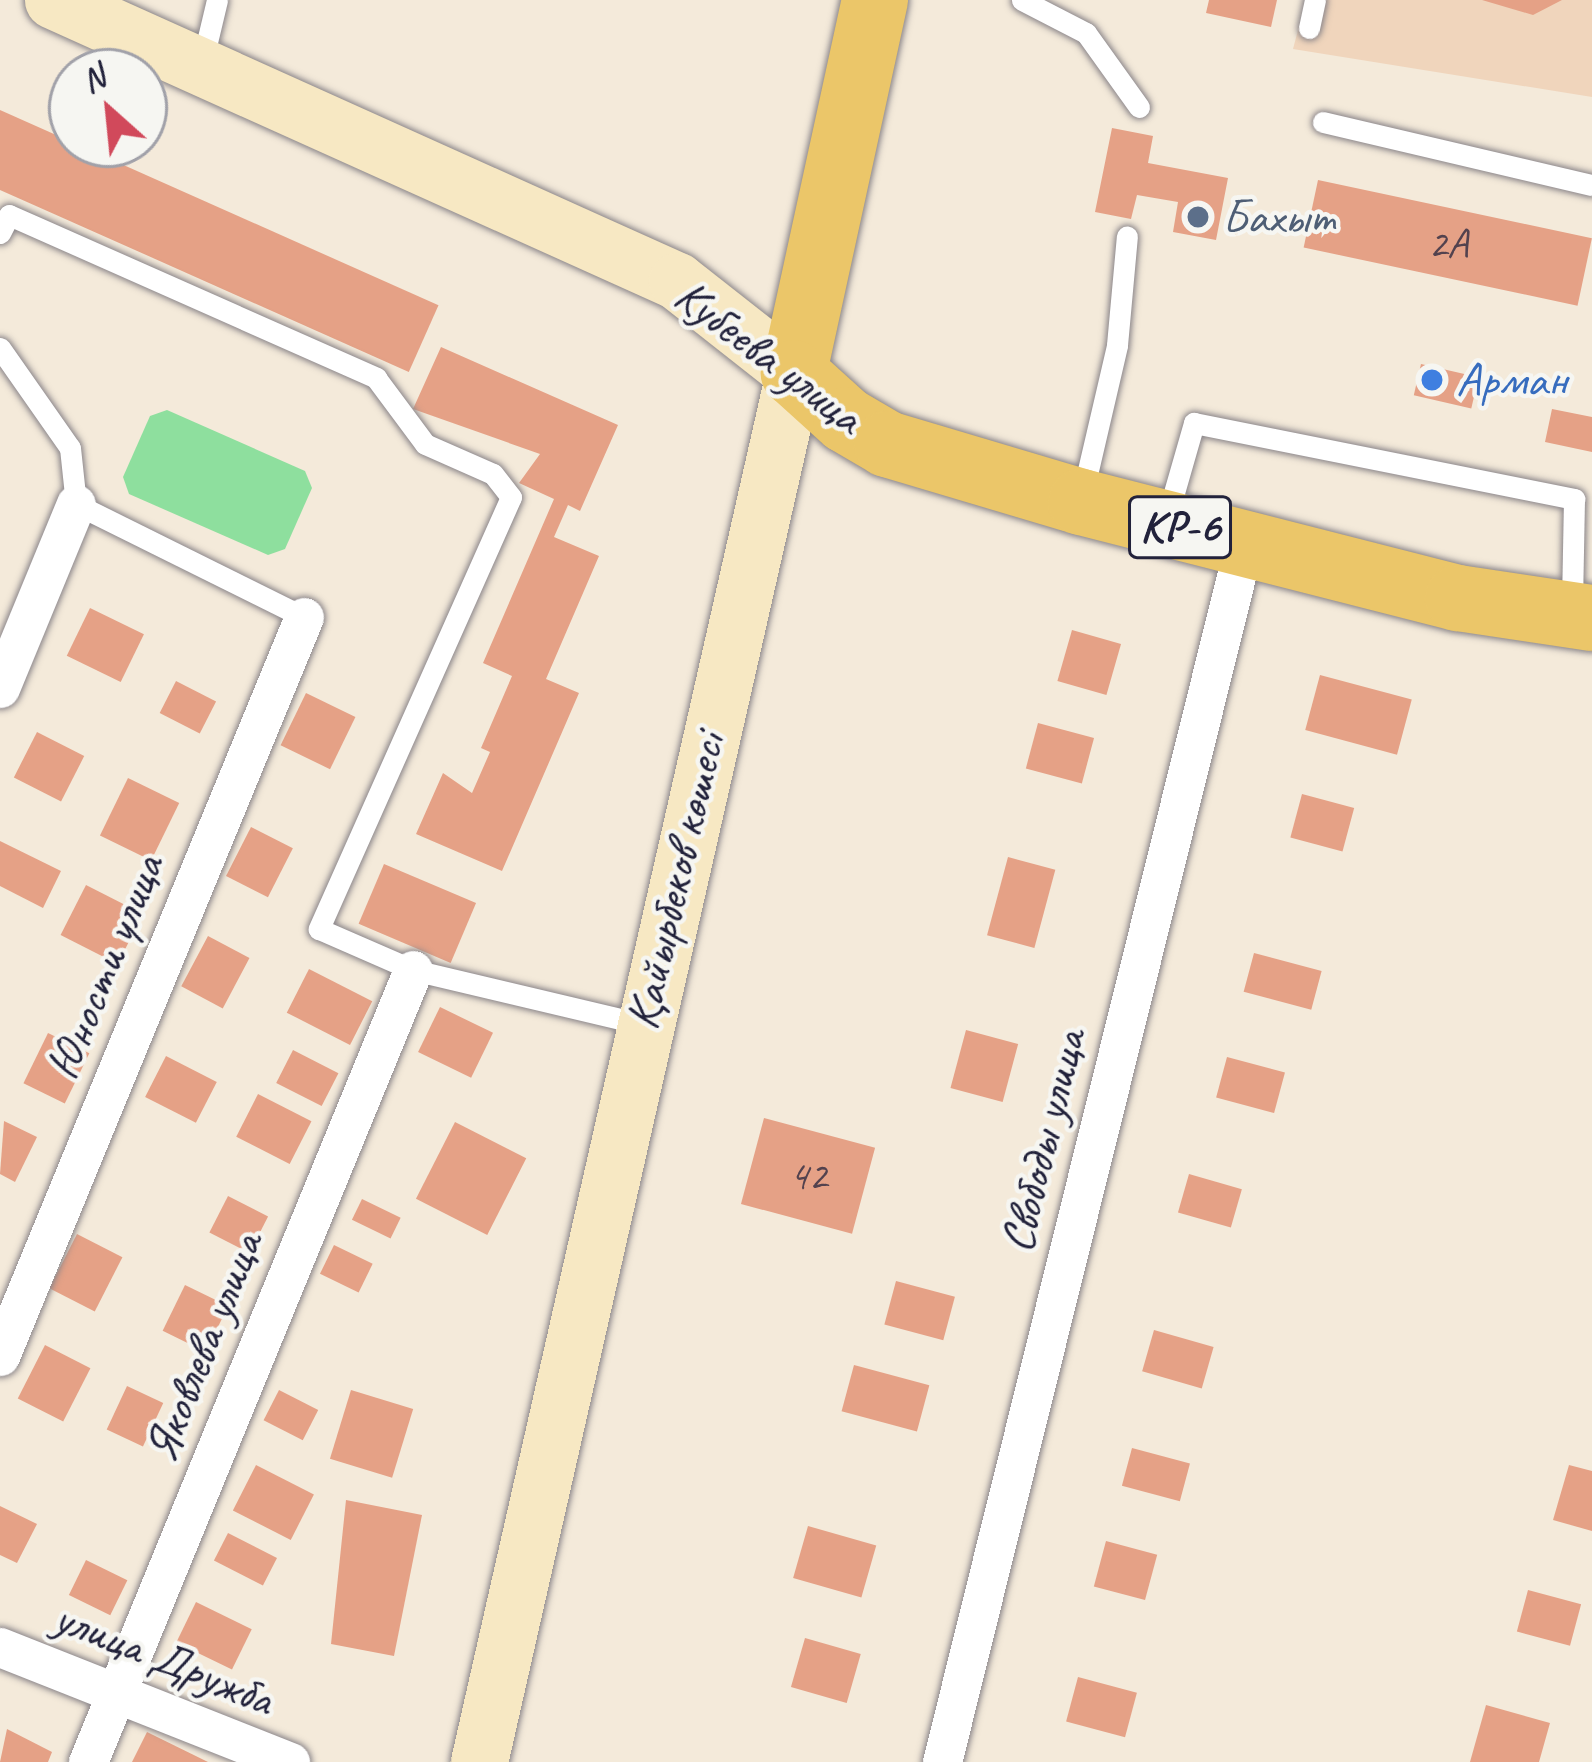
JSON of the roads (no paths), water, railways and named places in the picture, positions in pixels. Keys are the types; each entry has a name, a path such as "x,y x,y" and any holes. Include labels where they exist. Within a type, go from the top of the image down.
{"highway":[{"name":"Қайырбеков көшесі","path":"794,374 875,0"},
{"name":"Кубеева улица","path":"794,374 886,444 1244,544 1582,617"}],"main road":[{"name":"Кубеева улица","path":"53,0 677,281 794,374"},
{"name":"Қайырбеков көшесі","path":"478,1762 641,1024 794,374"}],"street":[{"path":"0,688 76,504"},
{"name":"Свободы улица","path":"942,1762 1244,544"},
{"name":"Юности улица","path":"0,1356 304,617"},
{"name":"Яковлева улица","path":"88,1762 413,970"},
{"name":"улица Дружба","path":"0,1647 115,1698 290,1762"}],"lane":[{"path":"202,64 217,0"},
{"path":"1022,0 1086,33 1139,107"},
{"path":"1309,28 1315,0"},
{"path":"1323,122 1592,185"},
{"path":"0,233 8,215 376,377 425,444 493,474 511,497 319,929 413,970 641,1024"},
{"path":"1081,502 1117,345 1127,236"},
{"path":"0,348 70,448 76,504 304,617"},
{"path":"1165,524 1194,423 1574,499 1582,617"}],"place":[{"name":"Бахыт","path":"1198,217"},
{"name":"Арман","path":"1432,380"}]}
